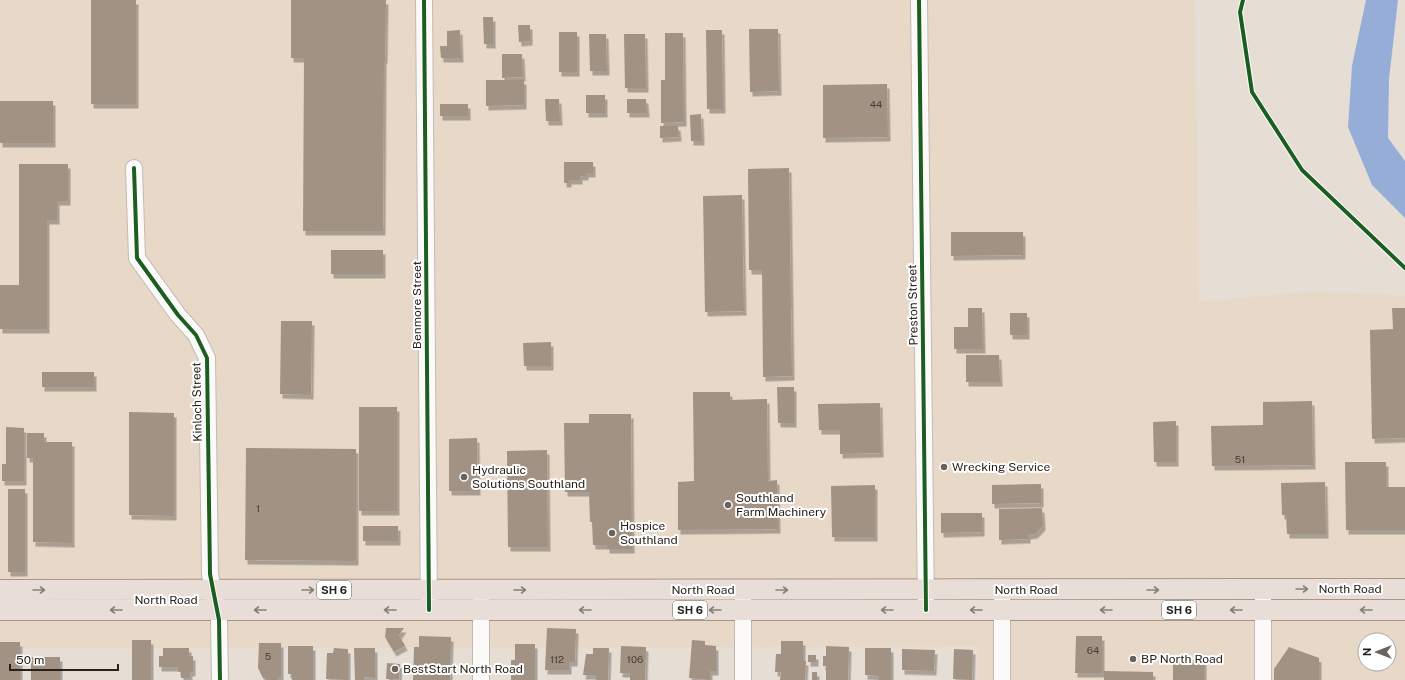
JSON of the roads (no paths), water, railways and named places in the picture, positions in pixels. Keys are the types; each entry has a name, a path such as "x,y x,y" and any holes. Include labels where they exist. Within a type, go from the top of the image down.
{"main road":[{"name":"North Road","path":"0,590 1405,589"},
{"name":"North Road","path":"0,610 1405,610"}],"street":[{"name":"Benmore Street","path":"424,0 429,610"},
{"name":"Preston Street","path":"919,0 926,610"},
{"name":"Kinloch Street","path":"134,168 137,258 178,316 196,335 207,358 210,574 220,625 220,680"},
{"path":"481,590 481,680"},
{"path":"743,590 743,680"},
{"path":"1002,590 1002,680"},
{"path":"1263,590 1263,680"}],"water":[{"path":"1366,0 1398,0 1389,79 1388,138 1405,161 1405,218 1372,185 1348,127 1352,66"}],"place":[{"name":"Wrecking Service","path":"944,467"},
{"name":"Hydraulic Solutions Southland","path":"464,477"},
{"name":"Southland Farm Machinery","path":"728,505"},
{"name":"Hospice Southland","path":"612,533"},
{"name":"BP North Road","path":"1133,659"},
{"name":"BestStart North Road","path":"395,669"}]}
